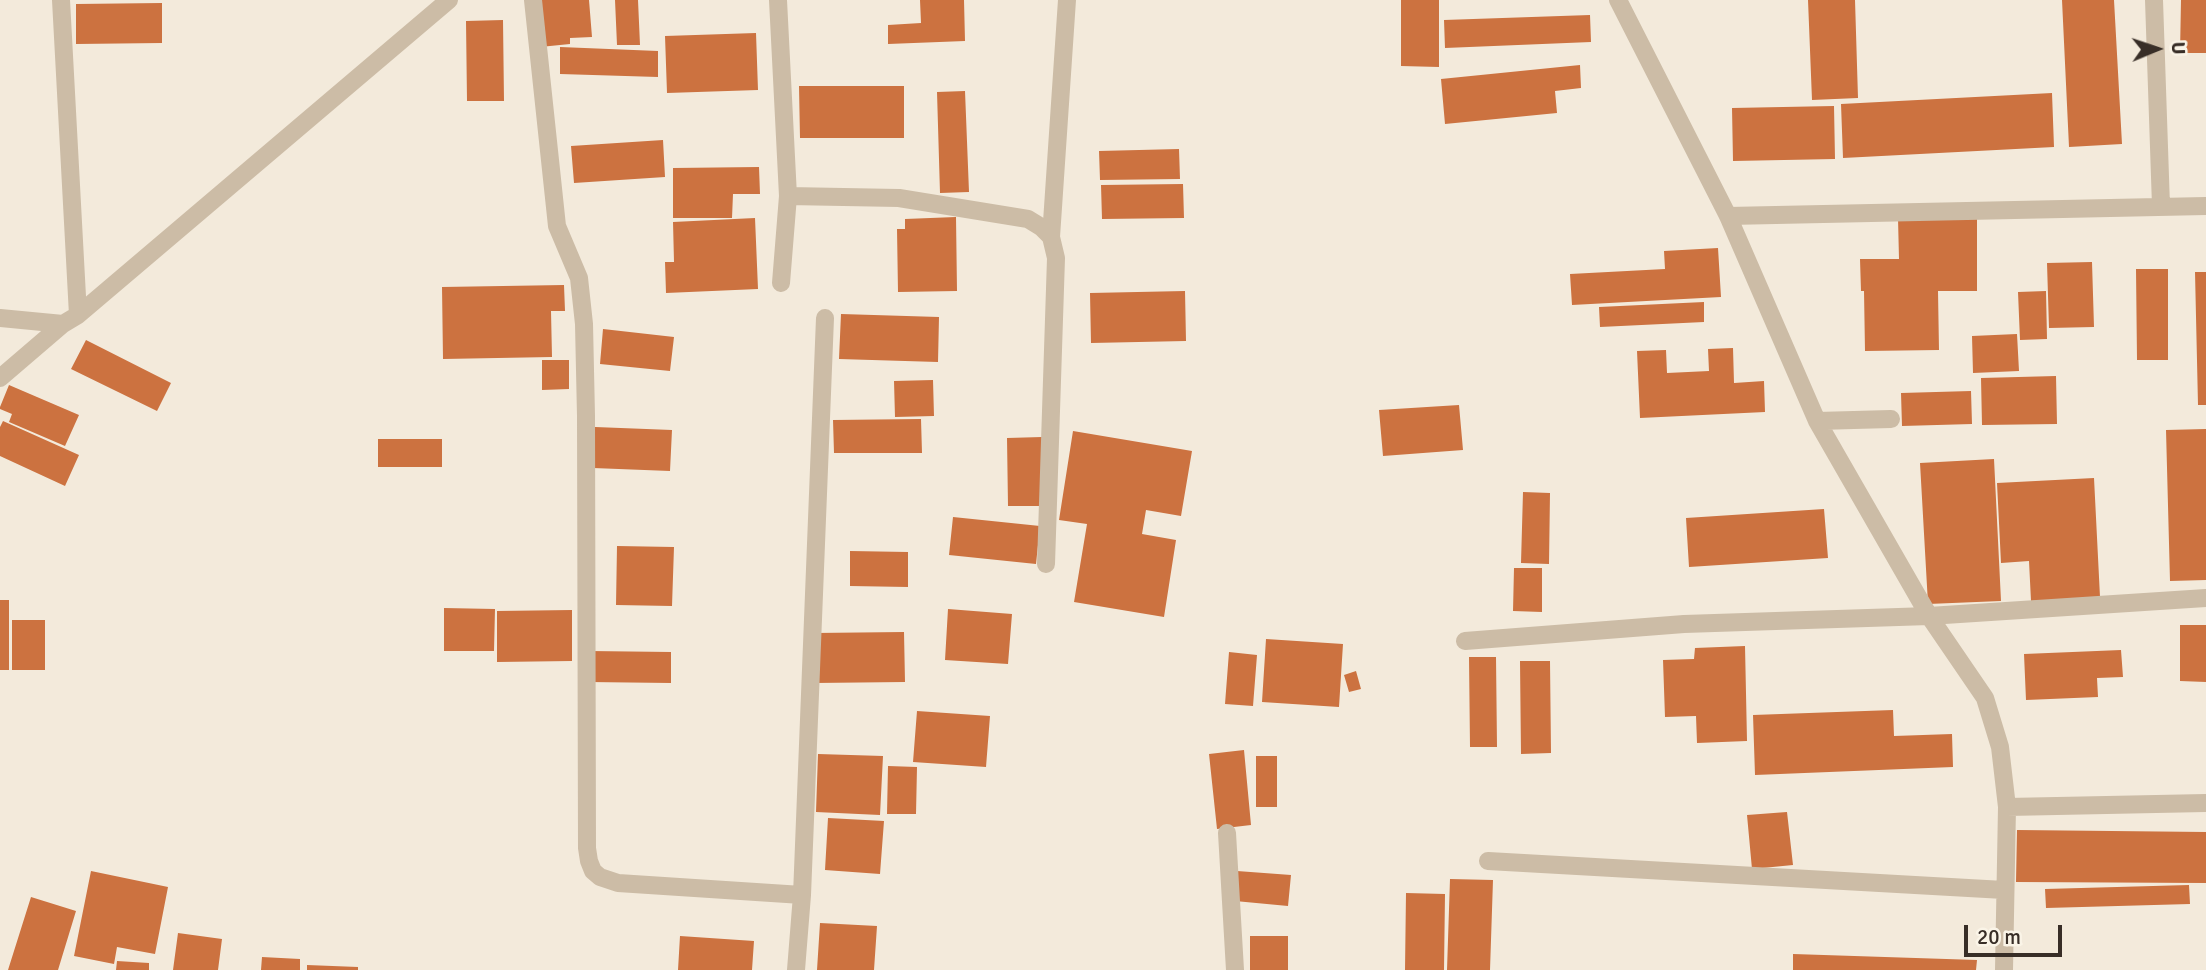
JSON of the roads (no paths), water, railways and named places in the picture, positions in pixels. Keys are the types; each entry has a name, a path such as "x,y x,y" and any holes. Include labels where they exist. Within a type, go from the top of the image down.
{"street":[{"path":"61,0 71,320"},
{"path":"0,378 449,0"},
{"path":"533,0 557,226 579,278 584,324 589,861 593,871 600,877 618,883 802,895"},
{"path":"778,0 788,196 781,282"},
{"path":"1046,564 1056,258 1051,237 1068,0"},
{"path":"1618,0 1728,216 1817,421 1929,616 1985,698 2000,747 2007,807 2004,970"},
{"path":"2154,0 2161,206"},
{"path":"788,196 899,198 1028,219 1051,237"},
{"path":"1728,216 2206,205"},
{"path":"0,317 71,320"},
{"path":"796,970 802,895 825,318"},
{"path":"1817,421 1891,419"},
{"path":"1465,641 1684,624 1929,616 2206,598"},
{"path":"2007,807 2206,803"},
{"path":"1227,833 1236,970"},
{"path":"1488,862 2004,891"}]}
